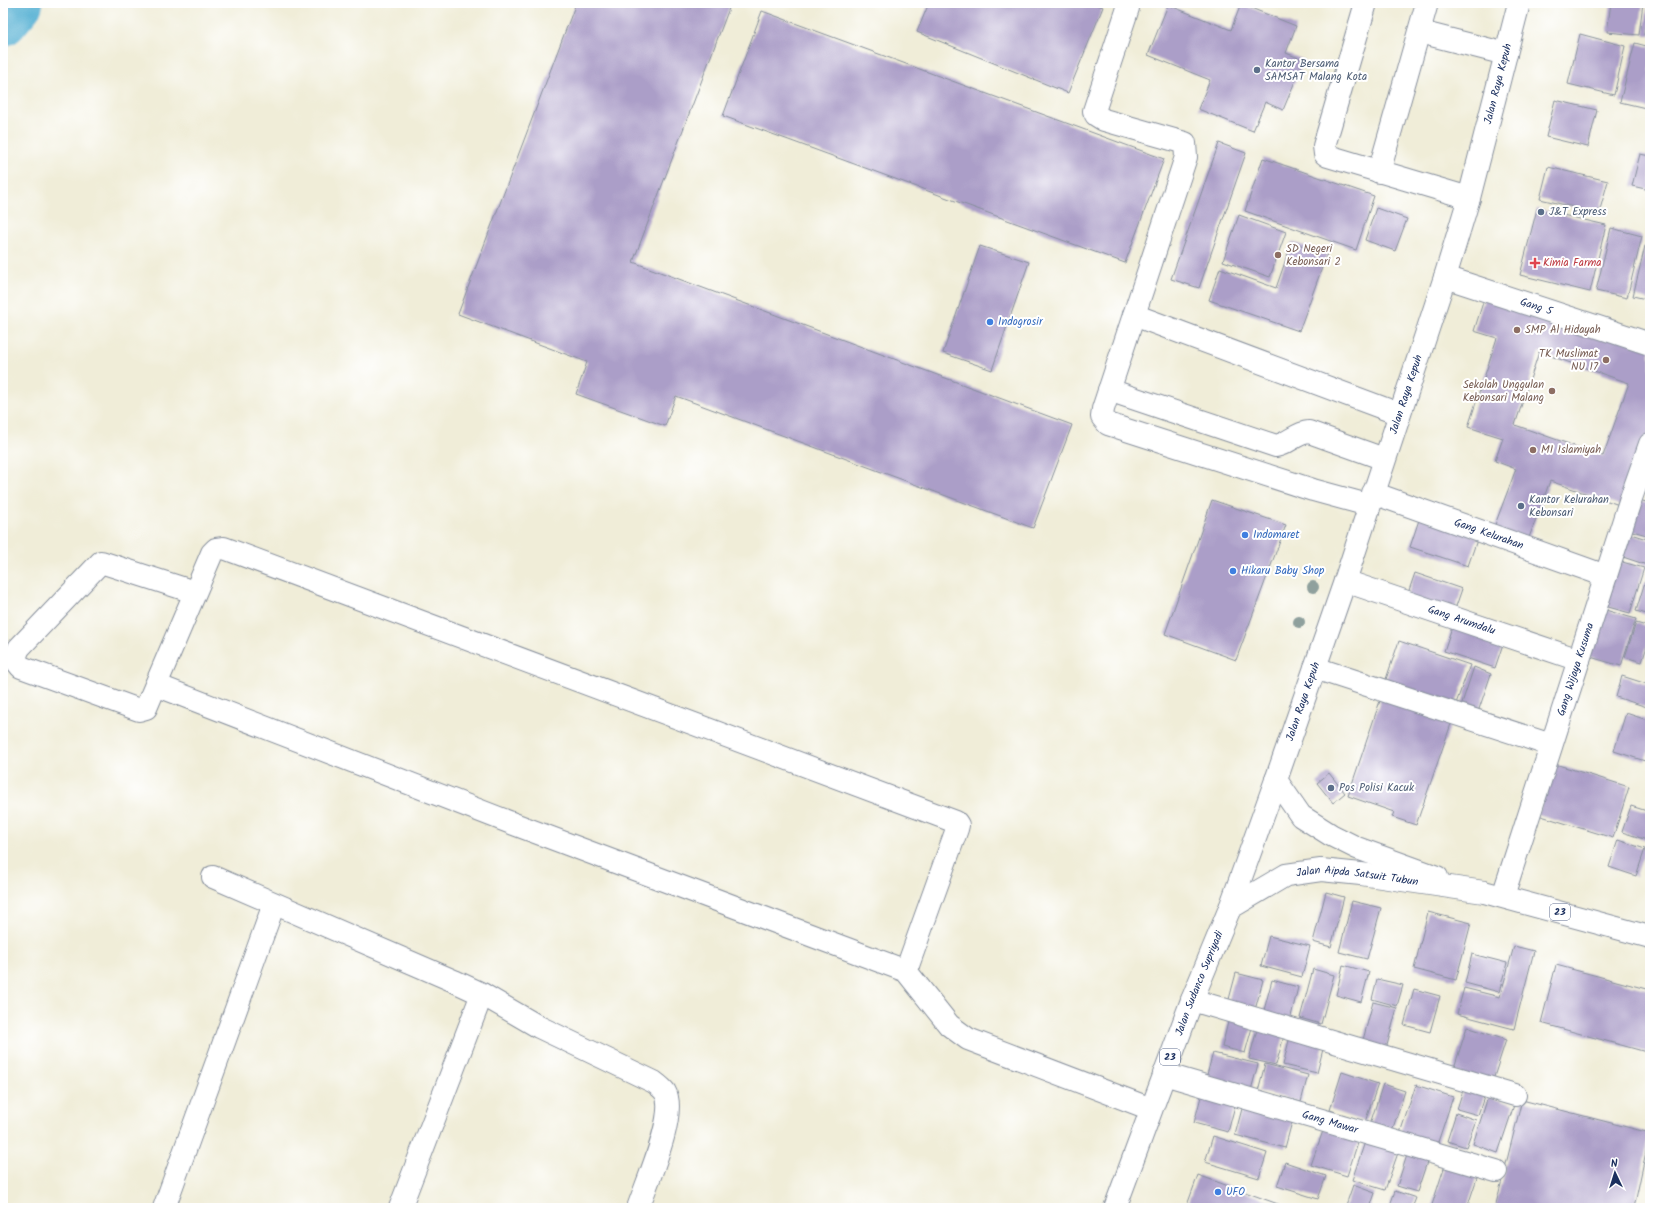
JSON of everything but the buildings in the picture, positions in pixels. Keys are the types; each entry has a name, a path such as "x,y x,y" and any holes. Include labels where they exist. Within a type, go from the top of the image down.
{"main road":[{"path":"1127,3 1128,8 1094,111 1096,115 1104,120 1184,143 1187,150 1186,158 1109,390 1276,446 1281,445 1301,433 1309,432 1384,459"},
{"path":"1366,3 1324,149 1328,156 1469,198"},
{"path":"1379,172 1427,3"},
{"name":"Jalan Raya Kepuh","path":"1276,780 1315,668 1445,277 1469,198 1519,3"},
{"path":"1420,32 1506,54"},
{"name":"Gang 5","path":"1445,277 1650,344"},
{"path":"1134,315 1399,414"},
{"name":"Gang Kelurahan","path":"1109,390 1102,417 1108,424 1313,490 1370,499 1606,576"},
{"name":"Gang Wijaya Kusuma","path":"1503,896 1606,576 1643,486 1650,444"},
{"path":"194,592 101,562 19,648 16,655 17,662 21,667 140,710 146,708 212,552 216,548 224,548 956,822 958,829 906,971"},
{"name":"Gang Arumdalu","path":"1344,581 1579,660"},
{"path":"1315,668 1551,745"},
{"path":"156,685 514,824 906,971 948,1025 968,1039 1151,1109"},
{"name":"Jalan Aipda Satsuit Tubun","path":"1276,780 1301,816 1331,835 1357,848 1470,890"},
{"name":"Jalan Sudanco Supriyadi","path":"1115,1208 1192,1000 1230,908 1276,780"},
{"name":"Jalan Aipda Satsuit Tubun","path":"1230,908 1286,875 1321,870 1470,890 1503,896 1650,937"},
{"path":"213,876 482,994 539,1027 654,1082 666,1093 668,1108 666,1128 638,1208"},
{"path":"164,1208 274,904"},
{"path":"400,1208 482,994"},
{"path":"1192,1000 1515,1095"},
{"name":"Gang Mawar","path":"1164,1074 1496,1171"}],"waterway":[{"path":"3,21 18,3"}],"place":[{"name":"Kantor Bersama SAMSAT Malang Kota","path":"1257,70"},
{"name":"J&T Express","path":"1541,212"},
{"name":"SD Negeri Kebonsari 2","path":"1278,255"},
{"name":"Kimia Farma","path":"1535,263"},
{"name":"Indogrosir","path":"990,322"},
{"name":"SMP Al Hidayah","path":"1517,330"},
{"name":"TK Muslimat NU 17","path":"1606,360"},
{"name":"Sekolah Unggulan Kebonsari Malang","path":"1552,391"},
{"name":"MI Islamiyah","path":"1533,450"},
{"name":"Kantor Kelurahan Kebonsari","path":"1521,506"},
{"name":"Indomaret","path":"1245,535"},
{"name":"Hikaru Baby Shop","path":"1233,571"},
{"name":"Pos Polisi Kacuk","path":"1331,788"},
{"name":"UFO","path":"1218,1192"}]}
